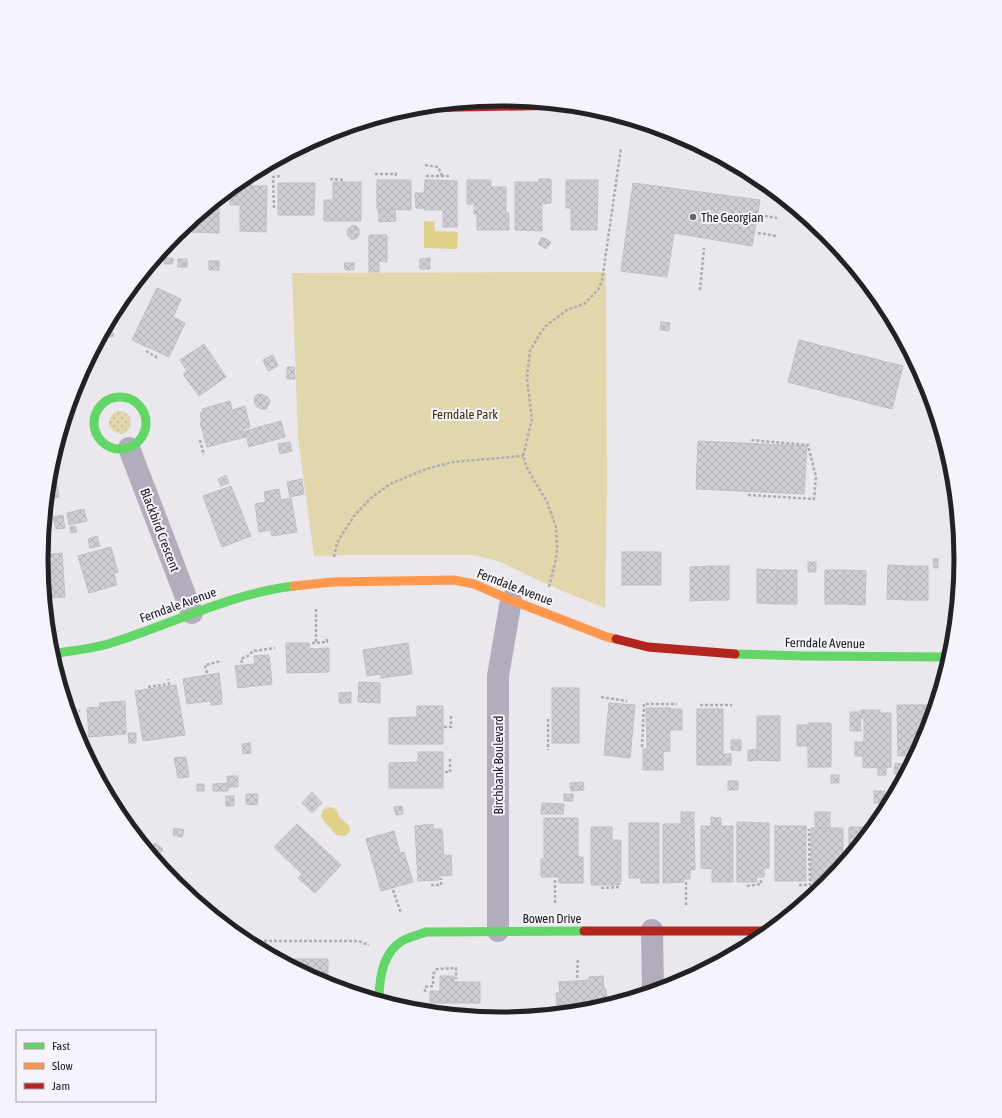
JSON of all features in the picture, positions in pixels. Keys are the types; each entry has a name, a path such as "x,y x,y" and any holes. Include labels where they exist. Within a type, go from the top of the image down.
{"street":[{"path":"122,396 131,398 144,411 146,428 136,444 129,448 112,448 104,444 98,438 95,430 95,414 99,406 113,397 122,396"},
{"name":"Blackbird Crescent","path":"129,448 192,613"},
{"name":"Ferndale Avenue","path":"58,653 107,644 233,599 277,588 333,582 454,580 474,584 607,637 648,647 731,654 943,657"},
{"name":"Birchbank Boulevard","path":"498,931 498,676 511,600"},
{"path":"652,930 653,986"},
{"name":"Bowen Drive","path":"379,996 380,978 384,964 391,952 401,941 426,932 652,930 760,931"}],"path":[{"path":"549,587 556,560 556,527 547,502 527,468 523,456 532,419 527,379 530,351 541,332 550,322 567,310 584,304 598,290 602,281 621,148"},
{"path":"425,165 438,167 442,176"},
{"path":"375,174 396,174 395,177"},
{"path":"274,208 273,177 280,176"},
{"path":"426,176 450,176"},
{"path":"330,179 344,180"},
{"path":"760,215 776,218"},
{"path":"758,233 776,236"},
{"path":"700,290 704,248"},
{"path":"146,351 158,358"},
{"path":"200,440 204,455"},
{"path":"748,495 814,499 816,478 808,445 750,440"},
{"path":"334,557 341,536 354,516 371,498 390,484 426,469 453,462 523,456"},
{"path":"316,607 316,642"},
{"path":"312,643 327,642 327,637"},
{"path":"242,663 241,659 248,656 253,651 275,648"},
{"path":"207,673 205,665 221,661"},
{"path":"148,687 169,684 168,679"},
{"path":"601,697 627,701"},
{"path":"642,747 644,704 677,704"},
{"path":"700,705 732,705"},
{"path":"74,712 80,711"},
{"path":"444,727 451,727 451,715"},
{"path":"548,719 548,750"},
{"path":"445,772 450,772 450,758"},
{"path":"799,885 810,885 809,829"},
{"path":"431,885 441,885 441,878"},
{"path":"748,886 761,884 761,879"},
{"path":"555,880 555,906"},
{"path":"686,882 686,905"},
{"path":"601,888 620,887 619,884"},
{"path":"393,890 401,913"},
{"path":"257,941 358,941 391,952"},
{"path":"578,958 578,978"},
{"path":"425,992 425,986 433,986 433,974 437,969 456,968 456,979"}],"green space":[{"name":"Ferndale Park","path":"606,272 607,487 605,608 560,590 498,561 474,555 314,556 298,437 292,273"},
{"path":"117,411 127,414 131,421 129,429 121,434 113,431 109,424 111,416"}],"shaded area":[{"path":"424,221 434,222 435,231 458,232 457,249 424,248"},
{"path":"330,807 337,811 339,816 350,828 349,833 345,836 336,835 323,820 321,816 323,810"}],"building":[{"path":"539,179 551,179 551,203 542,204 542,231 515,230 515,182 539,182"},
{"path":"377,180 411,180 411,210 377,209"},
{"path":"425,180 457,181 457,227 443,227 443,210 424,210 424,208 416,208 415,193 424,193"},
{"path":"467,180 491,180 491,187 506,187 506,213 509,213 509,230 477,230 477,214 474,214 474,204 467,204"},
{"path":"566,180 598,180 597,230 571,230 571,208 566,208"},
{"path":"251,181 251,186 267,186 266,232 240,231 240,205 230,205 230,196"},
{"path":"333,182 361,182 361,221 324,221 324,200 333,200"},
{"path":"278,183 315,183 314,215 278,215"},
{"name":"The Georgian","path":"633,183 760,200 752,246 674,233 667,277 621,271"},
{"path":"219,205 219,233 192,232 192,228"},
{"path":"378,210 395,210 396,221 379,222"},
{"path":"352,225 359,229 359,235 356,239 351,239 347,235 348,229"},
{"path":"369,235 387,235 387,262 379,261 379,272 369,272"},
{"path":"542,237 551,242 546,249 538,244"},
{"path":"165,258 173,258 173,264 164,264"},
{"path":"430,258 430,269 420,269 420,259"},
{"path":"178,259 187,259 187,267 178,267"},
{"path":"209,261 219,261 219,270 209,270"},
{"path":"344,263 354,263 354,270 345,270"},
{"path":"157,288 181,299 173,317 185,323 169,357 132,340"},
{"path":"661,322 670,323 669,331 660,330"},
{"path":"111,328 114,336 106,338"},
{"path":"799,340 903,366 892,409 788,382"},
{"path":"204,344 226,377 199,396 183,374 187,371 180,360"},
{"path":"273,355 278,366 268,371 263,360"},
{"path":"287,367 294,367 295,379 287,379"},
{"path":"261,394 268,397 270,402 266,409 261,409 256,406 254,400 256,395"},
{"path":"230,401 232,410 245,406 250,427 243,429 246,437 207,447 200,422 202,422 200,413 203,412 202,409"},
{"path":"281,421 285,437 249,447 245,431"},
{"path":"698,441 807,446 804,494 696,489"},
{"path":"290,442 292,451 280,454 278,444"},
{"path":"226,475 229,483 221,486 218,479"},
{"path":"56,477 59,497 52,498"},
{"path":"302,479 304,494 290,497 287,482"},
{"path":"231,486 251,536 222,547 203,496"},
{"path":"279,489 281,500 291,498 297,532 272,536 271,530 259,532 255,504 266,502 264,492"},
{"path":"84,509 87,521 69,525 67,513"},
{"path":"63,515 65,528 56,529 53,517"},
{"path":"75,526 77,532 71,533 70,527"},
{"path":"97,536 100,546 90,548 88,539"},
{"path":"111,547 118,572 114,573 117,585 89,593 78,556"},
{"path":"622,552 642,552 642,585 622,585"},
{"path":"642,552 661,552 661,585 642,585"},
{"path":"62,553 65,597 50,598 48,554"},
{"path":"933,559 938,559 938,568 934,568"},
{"path":"808,562 816,562 816,572 808,572"},
{"path":"888,565 908,566 907,600 887,599"},
{"path":"710,566 711,600 690,601 690,567"},
{"path":"710,566 729,566 729,600 711,600"},
{"path":"908,566 928,566 928,600 907,600"},
{"path":"757,569 777,570 776,604 757,603"},
{"path":"777,570 797,570 797,604 776,604"},
{"path":"825,570 845,570 844,604 825,604"},
{"path":"845,570 866,571 865,605 844,604"},
{"path":"286,643 309,643 310,649 329,648 329,672 287,673"},
{"path":"408,643 412,674 381,678 380,674 367,676 363,650"},
{"path":"269,655 272,684 238,688 235,666 255,664 254,656"},
{"path":"219,673 222,704 211,705 210,701 187,704 183,679"},
{"path":"359,682 380,683 380,703 358,702"},
{"path":"176,685 185,735 143,741 135,691"},
{"path":"552,688 579,688 579,743 552,743"},
{"path":"351,692 351,703 339,703 339,693"},
{"path":"125,701 126,734 89,737 87,708 100,707 99,703"},
{"path":"609,703 635,705 630,758 604,755"},
{"path":"897,705 930,705 920,732 909,755 898,756"},
{"path":"417,706 443,706 443,744 389,744 389,718 417,717"},
{"path":"646,708 682,709 682,730 670,730 670,752 663,751 663,770 643,770 643,749 647,749"},
{"path":"697,709 723,709 723,765 697,765"},
{"path":"861,710 880,710 880,713 891,713 891,767 863,768 863,756 855,756 855,742 864,742 864,718 860,718 861,731 850,731 850,712 861,712"},
{"path":"757,716 780,716 780,761 757,760"},
{"path":"808,723 831,723 831,767 808,767 808,746 797,746 797,725 808,725"},
{"path":"128,733 136,733 136,743 129,743"},
{"path":"731,740 741,740 741,751 731,750"},
{"path":"250,743 251,753 243,754 242,744"},
{"path":"757,749 757,760 748,761 748,750"},
{"path":"418,752 443,752 443,788 389,788 389,763 418,762"},
{"path":"723,754 731,754 731,765 723,765"},
{"path":"186,757 189,777 178,778 174,758"},
{"path":"895,763 903,764 899,774 894,774"},
{"path":"878,767 886,767 886,775 878,775"},
{"path":"831,775 839,775 839,783 831,783"},
{"path":"227,776 238,776 238,787 228,787"},
{"path":"728,781 738,781 738,790 728,790"},
{"path":"583,782 584,790 571,791 570,783"},
{"path":"228,783 228,791 213,791 213,784"},
{"path":"197,784 204,784 204,791 197,791"},
{"path":"874,791 885,791 885,799 883,803 874,803"},
{"path":"312,792 322,803 312,813 302,803"},
{"path":"246,794 258,794 257,805 246,804"},
{"path":"564,794 573,794 573,801 564,801"},
{"path":"226,796 234,796 234,806 226,806"},
{"path":"542,803 564,804 563,814 541,814"},
{"path":"402,806 403,814 396,815 394,807"},
{"path":"681,812 694,812 694,824 681,824"},
{"path":"815,812 830,812 830,828 815,828"},
{"path":"711,817 721,818 721,827 711,826"},
{"path":"544,818 578,818 578,857 583,857 583,883 559,883 559,877 541,877 541,859 544,859"},
{"path":"737,822 769,823 769,868 764,868 764,877 756,877 757,882 737,882"},
{"path":"629,823 659,823 659,883 641,883 641,878 629,878"},
{"path":"297,824 341,865 315,893 298,878 302,874 274,847"},
{"path":"433,824 433,829 442,829 444,856 451,855 452,875 439,876 439,880 418,881 415,826"},
{"path":"663,824 694,824 695,870 690,870 690,879 683,879 684,882 663,883"},
{"path":"701,826 733,826 733,882 712,882 712,869 701,868"},
{"path":"775,826 806,826 806,881 775,881"},
{"path":"591,827 612,827 612,840 621,840 621,882 618,881 618,885 591,885"},
{"path":"849,827 866,827 860,835 849,849"},
{"path":"174,828 184,830 182,837 173,835"},
{"path":"811,828 843,828 843,857 818,882 811,882"},
{"path":"394,831 400,853 404,852 413,882 381,891 366,839"},
{"path":"155,843 163,849 158,856 152,847"},
{"path":"289,959 328,959 328,978"},
{"path":"440,976 454,976 454,982 480,982 480,1003 430,1003 430,991 440,991"},
{"path":"603,976 607,999 588,1003 557,1005 556,993 560,993 559,982 589,980 589,977"},
{"path":"461,1010 482,1010 482,1011"}],"traffic: fast":[{"path":"115,397 125,397 135,401 142,408 146,418 146,423 146,428 142,438 135,445 125,449 115,449 105,445 98,438 94,428 94,418 98,408 105,401 115,397"},
{"path":"58,653 108,644 223,603 270,590 294,586"},
{"path":"735,654 943,657"},
{"path":"379,996 381,975 390,952 402,941 426,932 584,931"}],"traffic: slow":[{"path":"294,586 333,582 454,580 474,584 511,600 607,637 616,639"}],"traffic: jam":[{"path":"482,107 506,106"},
{"path":"616,639 648,647 735,654"},
{"path":"584,931 760,931"}],"place":[{"name":"The Georgian","path":"693,217"}]}
